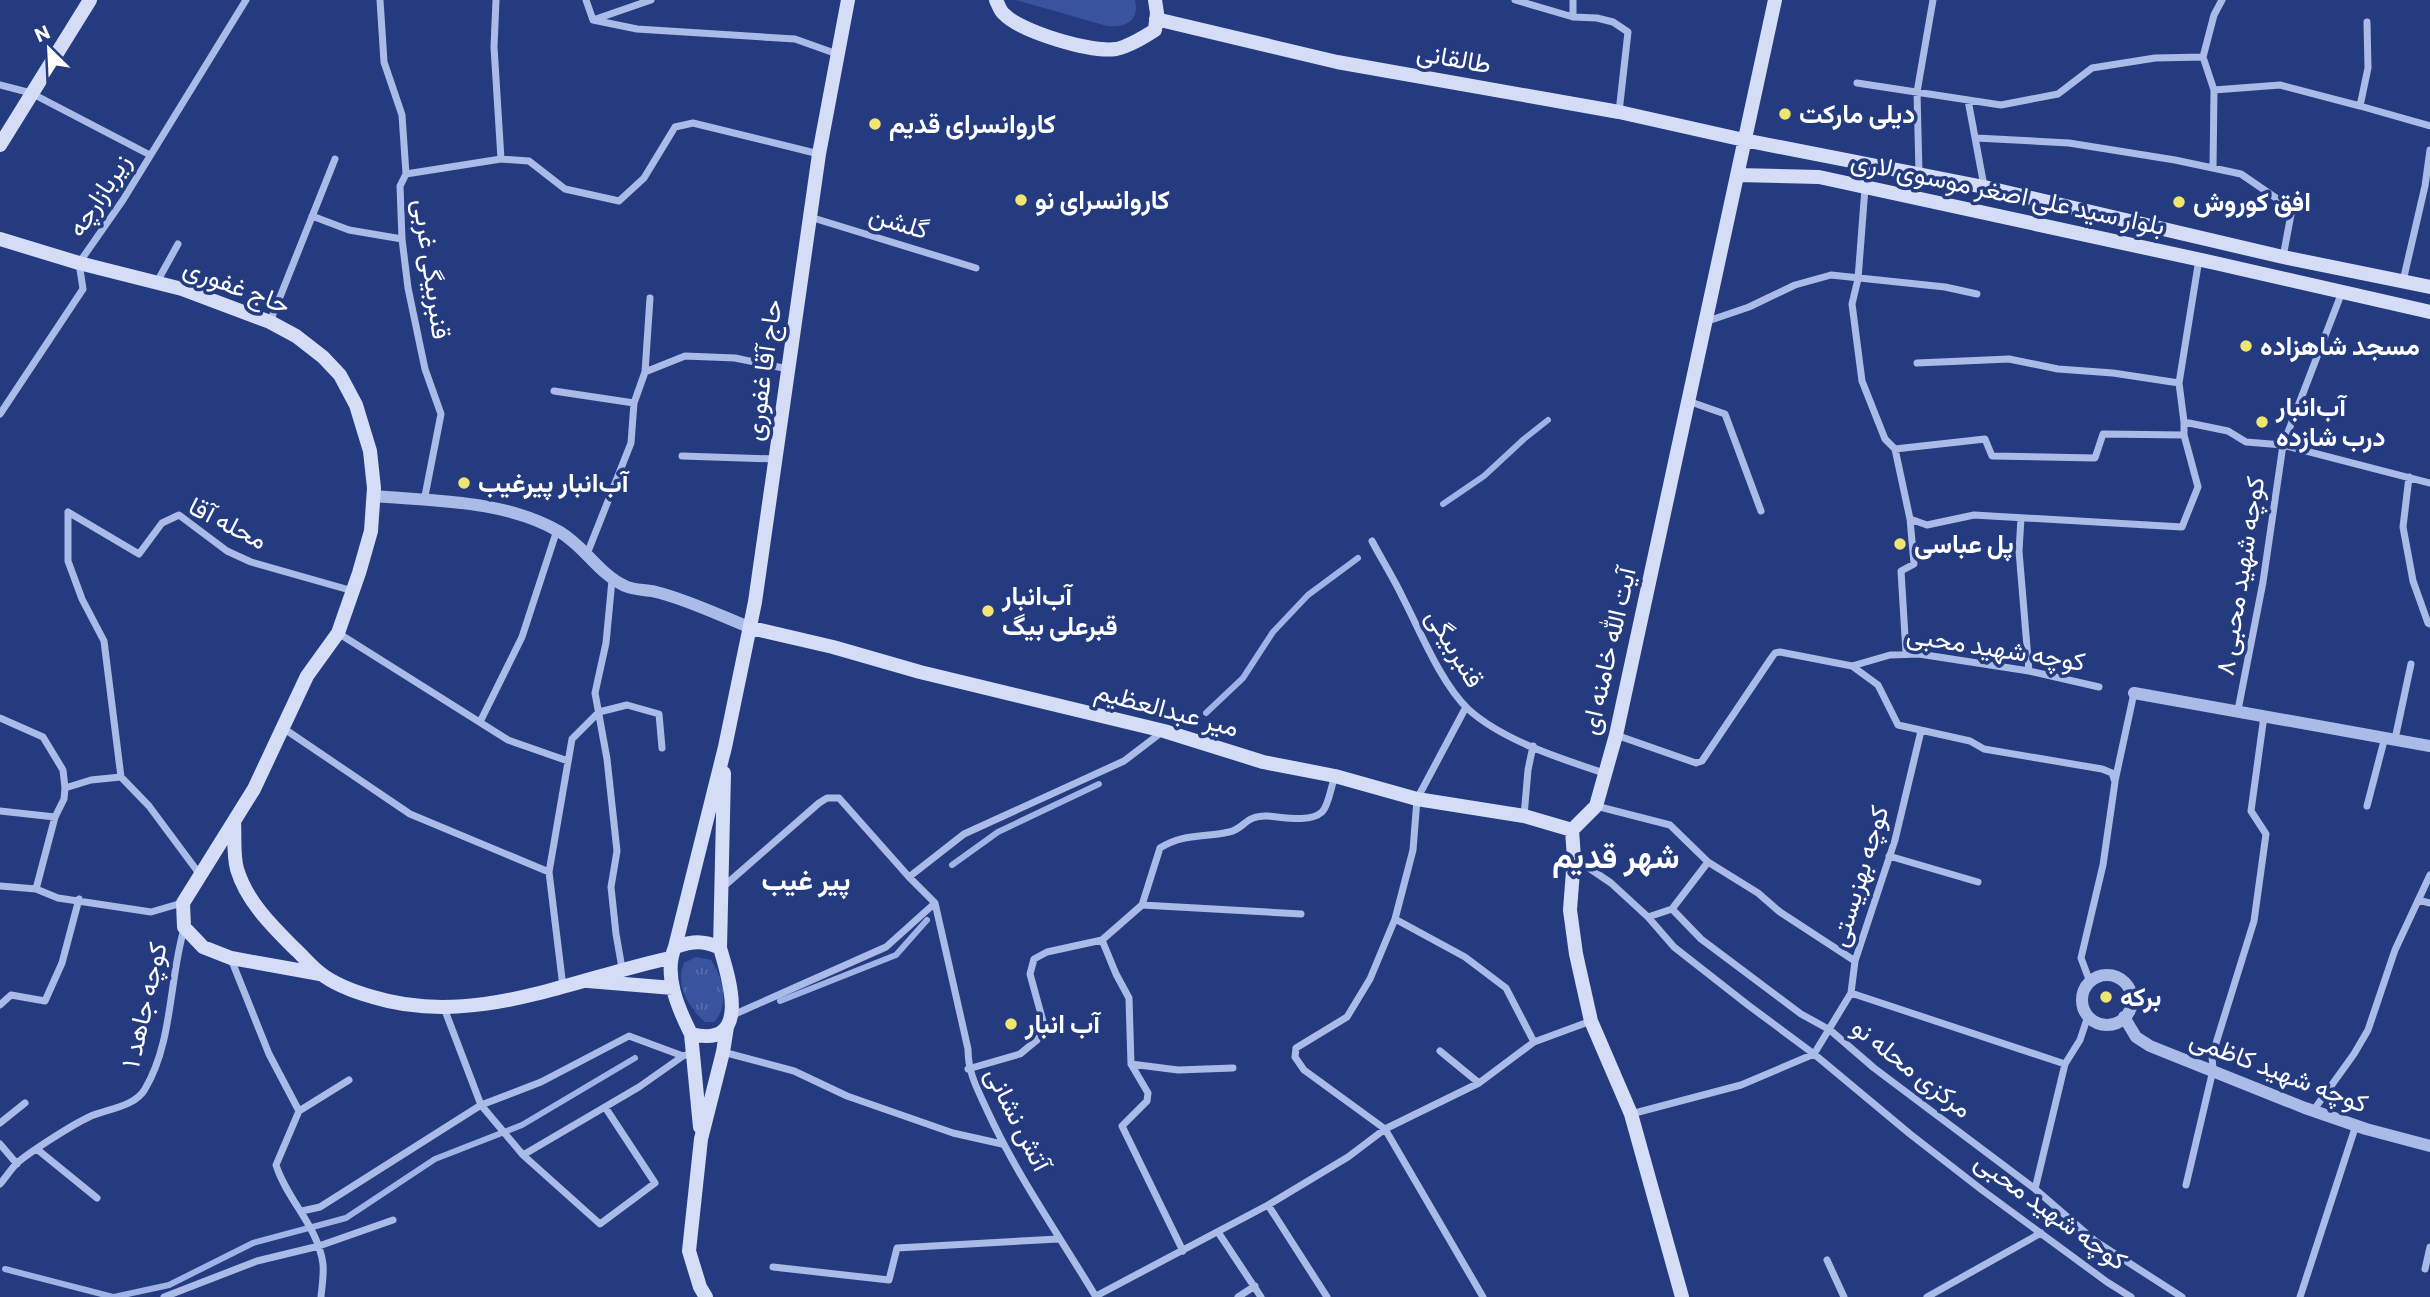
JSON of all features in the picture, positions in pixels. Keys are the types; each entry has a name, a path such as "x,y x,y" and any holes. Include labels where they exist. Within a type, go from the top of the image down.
{"main road":[{"path":"0,145 90,0"},
{"name":"حاج آقا غفوری","path":"673,952 725,747 751,628 819,154 848,0"},
{"path":"996,0 1003,14 1024,28 1054,39 1115,49 1138,41 1156,30 1155,0"},
{"name":"آیت الله خامنه ای","path":"1596,806 1616,735 1774,0"},
{"name":"طالقانی","path":"1156,19 1337,62 1619,112 1744,140"},
{"name":"بلوار سید علی اصغر موسوی لاری","path":"1744,140 1984,187 2283,257 2426,287"},
{"path":"1804,175 1807,152"},
{"name":"بلوار سید علی اصغر موسوی لاری","path":"1737,175 1804,175 2423,310"},
{"name":"حاج غفوری","path":"0,239 79,263 182,289 270,322 296,336 323,357 340,375 356,405 370,451 374,496 372,531 338,633 307,676 254,789 183,903"},
{"path":"2423,310 2426,287"},
{"name":"میر عبدالعظیم","path":"751,628 1164,731 1263,762 1335,776 1417,799 1524,816 1572,830"},
{"name":"حاج آقا غفوری","path":"706,1297 700,1287 689,1251 701,1139 730,1021 727,973 720,948 725,747"},
{"path":"1596,806 1572,830 1574,858 1570,910 1576,954 1591,1021 1631,1114 1682,1297"},
{"path":"234,821 237,868 245,886 261,913 320,974"},
{"path":"183,903 184,927 203,947 231,958 320,974 355,992 389,1002 444,1007 483,1006 563,987 704,941 720,948"},
{"path":"673,952 673,988 679,1008 697,1035 717,1036 730,1021"},
{"path":"580,980 673,988"},
{"name":"حاج آقا غفوری","path":"697,1035 688,1054 701,1139"}],"street":[{"name":"زیربازارچه","path":"0,414 83,289 79,263 246,0"},
{"name":"قنبربیگی غربی","path":"380,0 384,62 402,115 406,174 400,187 402,239 408,288 425,369 441,414 424,501"},
{"path":"496,0 494,47 501,159"},
{"path":"586,0 593,20"},
{"path":"593,20 651,0"},
{"path":"1515,0 1573,17 1613,22 1628,32 1619,112"},
{"path":"1573,0 1573,17"},
{"path":"1919,173 1917,92 1933,0"},
{"path":"2213,168 2214,90 2203,57 2214,15 2222,0"},
{"path":"593,20 637,29 795,39 838,55"},
{"path":"2360,106 2368,68 2367,22"},
{"path":"1857,83 2001,105 2057,94 2092,68 2155,58 2203,57"},
{"path":"0,85 31,93 150,155"},
{"path":"2214,90 2280,85 2430,127"},
{"path":"1968,100 1984,187"},
{"path":"406,174 501,159 529,161 565,189 619,201 644,178 675,127 693,123 819,154"},
{"path":"1976,138 2068,144 2175,160 2241,174 2292,209 2283,257"},
{"path":"2403,282 2427,187 2430,150"},
{"path":"270,322 335,159"},
{"path":"1865,188 1858,279 1852,304 1862,381 1885,439 1895,449 1910,519 1914,564 1901,571 1906,653"},
{"path":"312,216 349,230 402,239"},
{"name":"گلشن","path":"810,217 976,268"},
{"path":"157,282 178,244"},
{"path":"1910,519 1927,525 1973,515 2182,527 2198,487 2183,435 2179,383 2199,259"},
{"path":"1705,323 1749,307 1795,285 1831,275 1945,287 1977,294"},
{"name":"کوچه شهید محبی ۸","path":"2238,710 2263,582 2283,444 2343,291"},
{"path":"587,554 631,443 634,403 645,372 650,298"},
{"path":"645,372 685,356 736,358 789,369"},
{"path":"1917,363 2009,359 2059,369 2113,373 2179,383"},
{"path":"554,391 634,403"},
{"path":"1688,401 1725,414 1761,511"},
{"path":"2184,422 2228,431 2246,442 2283,444 2430,483"},
{"path":"1895,449 1985,439 1993,456 2095,458 2103,434 2183,435"},
{"path":"682,456 775,459"},
{"path":"2409,477 2403,527 2413,581 2430,624"},
{"path":"374,496 462,503 523,516 557,530 587,554 612,580 629,588 657,592 751,628"},
{"name":"محله آقا","path":"121,777 104,641 82,599 68,561 68,512 139,554 162,523 179,515 227,551 353,591"},
{"path":"2021,518 2019,551 2029,671"},
{"path":"480,722 522,637 557,530"},
{"name":"قنبربیگی","path":"1372,541 1418,632 1466,707 1487,724 1518,741 1604,773"},
{"path":"612,580 606,643 595,693 607,759 617,851 611,887 622,968"},
{"path":"338,633 508,740 568,761"},
{"name":"کوچه شهید محبی","path":"1616,735 1696,763 1702,761 1775,653 1853,666 1906,653 2029,671 2099,687"},
{"path":"2367,806 2411,664"},
{"path":"1853,666 1878,685 1898,725 1970,741 1984,749 2102,769 2112,774 2114,785"},
{"path":"2090,982 2081,958 2102,865 2114,785 2134,693 2430,746"},
{"path":"563,987 549,872 572,739 599,712 627,705 659,714 662,748"},
{"path":"1466,707 1417,799 1413,850 1395,919 1370,979 1347,1017 1296,1048 1295,1057 1304,1070 1385,1129 1483,1297"},
{"path":"2186,1185 2213,1070 2212,1056 2254,921 2266,834 2251,811 2264,715"},
{"path":"0,718 43,737 63,770 64,799 55,817 36,889"},
{"path":"283,728 410,814 549,872"},
{"path":"909,877 964,834 1124,761 1164,731"},
{"name":"کوچه بهزیستی","path":"1814,1054 1851,993 1855,961 1898,828 1921,731"},
{"path":"1524,816 1533,746"},
{"path":"968,1069 1020,1054 1037,1041 1044,1025 1030,974 1034,960 1047,952 1102,940 1142,905 1160,848 1174,839 1232,832 1248,818 1309,818 1319,815 1324,810 1335,776"},
{"path":"65,788 91,780 121,777 149,806 201,876"},
{"path":"721,889 827,798 839,799 935,903 886,947 730,1021"},
{"path":"1596,806 1670,825 1708,862 1758,893 1780,912 1855,961"},
{"path":"0,811 55,817"},
{"path":"1889,856 1978,882"},
{"name":"مرکزی محله نو","path":"1574,858 1611,883 1648,917 1674,947 1814,1054"},
{"path":"1648,917 1672,909 1708,862"},
{"path":"2313,1111 2368,1030 2395,950 2430,875"},
{"path":"0,886 36,889 58,898 79,899 151,912 183,903"},
{"path":"0,1005 11,995 45,1001 62,962 79,899"},
{"path":"2418,901 2430,903"},
{"name":"آتش نشانی","path":"935,903 968,1049 968,1069 1002,1144 1058,1239 1096,1296"},
{"path":"1142,905 1301,914"},
{"name":"مرکزی محله نو","path":"1672,909 1701,939 1801,1014 1830,1030 1874,1069 2035,1189 2095,1241 2182,1297"},
{"path":"1395,919 1465,957 1506,988 1534,1042"},
{"name":"کوچه جاهد ۱","path":"38,1150 88,1117 131,1102 144,1092 157,1061 184,927"},
{"path":"1102,940 1129,998 1130,1064 1148,1093 1147,1101 1122,1126 1183,1251"},
{"path":"231,958 268,1054 299,1111"},
{"path":"2106,975 2122,980 2128,986 2132,1002 2124,1017 2116,1023 2106,1025 2088,1016 2082,1002 2085,987 2090,982 2106,975"},
{"path":"1851,993 2065,1064"},
{"path":"444,1007 481,1105 523,1155 600,1224 655,1183 605,1107"},
{"path":"2035,1189 2065,1064 2080,1040 2088,1016"},
{"name":"کوچه شهید کاظمی","path":"2124,1017 2136,1037 2150,1046 2313,1111 2430,1146"},
{"path":"1096,1296 1268,1205 1348,1157 1385,1129 1479,1083 1534,1042 1591,1021"},
{"path":"302,1211 320,1207 481,1105 541,1082 629,1037 688,1054"},
{"path":"1440,1051 1479,1083"},
{"path":"723,1052 794,1071 847,1096 953,1133 1002,1144"},
{"path":"523,1155 688,1054"},
{"path":"1631,1114 1741,1085 1814,1054"},
{"name":"کوچه شهید محبی","path":"1814,1054 1910,1134 2107,1282 2131,1297"},
{"path":"1130,1064 1178,1070 1233,1068"},
{"path":"321,1297 323,1266 319,1246 302,1211 289,1195 276,1165 299,1111 349,1080"},
{"path":"0,1123 25,1104"},
{"path":"2300,1297 2356,1125"},
{"path":"0,1144 17,1164"},
{"path":"0,1184 17,1164 38,1150 97,1198"},
{"path":"1268,1205 1326,1297"},
{"path":"164,1297 257,1261 319,1246 393,1220"},
{"path":"1218,1232 1261,1297"},
{"path":"1927,1297 2041,1233"},
{"path":"773,1267 889,1280 897,1248 1058,1239"},
{"path":"2425,1269 2430,1247"},
{"path":"1827,1260 1844,1297"},
{"path":"1238,1297 1255,1286"},
{"path":"1940,1291 1948,1297"}],"green space":[{"path":"1016,0 1135,0 1136,7 1130,22 1120,26 1107,26"},
{"path":"696,957 711,960 719,974 723,999 722,1008 714,1022 705,1022 699,1016 682,987 684,963"}],"waterway":[{"path":"1443,504 1484,476 1548,420"},
{"path":"1206,713 1243,678 1273,632 1308,595 1358,558"},
{"path":"952,865 998,832 1099,784"},
{"path":"780,1001 896,955 927,920"},
{"path":"114,1297 169,1285 253,1243 346,1218 435,1159 522,1125 635,1058"},
{"path":"5,1269 113,1297"}],"place":[{"name":"دیلی مارکت","path":"1785,114"},
{"name":"کاروانسرای قدیم","path":"875,124"},
{"name":"کاروانسرای نو","path":"1021,200"},
{"name":"افق کوروش","path":"2179,202"},
{"name":"مسجد شاهزاده","path":"2246,346"},
{"name":"آب‌انبار درب شازده","path":"2262,422"},
{"name":"آب‌انبار پیرغیب","path":"464,483"},
{"name":"پل عباسی","path":"1900,544"},
{"name":"آب‌انبار قبرعلی بیگ","path":"988,611"},
{"name":"برکه","path":"2106,997"},
{"name":"آب انبار","path":"1011,1024"}],"district":[{"name":"شهر قدیم","path":"1616,856"},
{"name":"پیر غیب","path":"806,880"}]}
